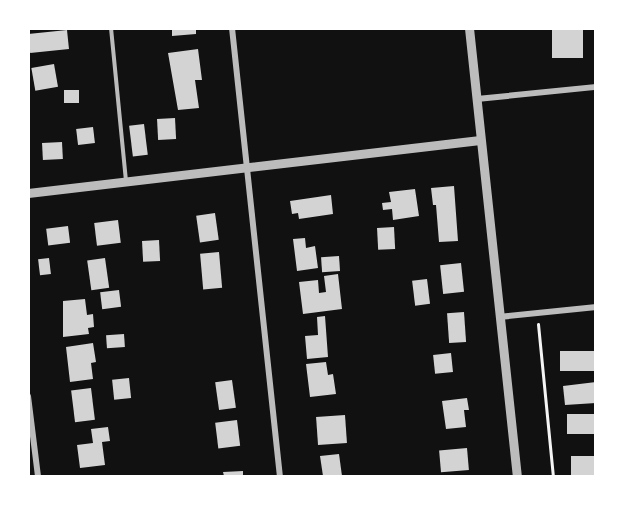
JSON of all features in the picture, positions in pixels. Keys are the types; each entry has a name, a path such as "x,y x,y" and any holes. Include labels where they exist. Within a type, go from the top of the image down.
{"street":[{"path":"232,28 280,477"},
{"path":"469,28 516,477"},
{"path":"477,99 596,87"},
{"path":"28,193 480,140"},
{"path":"499,316 596,307"},
{"path":"28,396 38,477"}],"lane":[{"path":"111,28 126,182"}],"path":[{"path":"536,313 553,477"}],"building":[{"path":"172,28 196,28 196,34 172,36"},
{"path":"552,28 583,28 583,58 552,58"},
{"path":"67,30 69,49 30,53 28,34"},
{"path":"198,49 202,80 195,80 199,108 178,110 168,53"},
{"path":"54,64 58,87 35,91 31,68"},
{"path":"64,90 79,90 79,103 64,103"},
{"path":"175,118 176,139 158,140 157,119"},
{"path":"144,124 148,155 133,157 129,126"},
{"path":"93,127 95,143 78,145 76,129"},
{"path":"62,142 63,159 43,160 42,143"},
{"path":"454,186 458,241 439,242 436,205 433,205 431,188"},
{"path":"415,189 419,216 393,220 392,209 383,210 382,203 391,202 389,192"},
{"path":"331,195 333,214 299,219 298,213 292,214 290,201"},
{"path":"215,213 219,240 200,242 196,216"},
{"path":"118,220 121,243 97,246 94,223"},
{"path":"68,226 70,243 48,246 46,229"},
{"path":"394,227 395,249 378,250 377,228"},
{"path":"305,238 306,248 315,246 318,268 297,271 293,239"},
{"path":"159,240 160,261 143,262 142,241"},
{"path":"219,252 222,288 203,290 200,254"},
{"path":"339,256 340,271 322,272 321,257"},
{"path":"49,258 51,274 40,275 38,259"},
{"path":"105,258 109,288 91,290 87,261"},
{"path":"461,263 464,292 443,294 440,265"},
{"path":"338,274 342,309 303,314 299,282 318,280 319,293 326,292 324,276"},
{"path":"427,279 430,304 415,306 412,281"},
{"path":"119,290 121,307 102,309 100,292"},
{"path":"85,299 87,315 93,314 94,327 88,328 89,334 63,337 63,301"},
{"path":"464,312 466,342 449,343 447,313"},
{"path":"325,316 328,357 307,359 305,336 318,335 317,317"},
{"path":"124,334 125,347 107,348 106,335"},
{"path":"93,343 96,362 91,363 93,379 70,382 66,347"},
{"path":"560,351 596,351 596,371 560,371"},
{"path":"451,353 453,372 435,374 433,355"},
{"path":"326,362 328,375 333,374 336,394 310,397 306,364"},
{"path":"129,378 131,398 114,400 112,380"},
{"path":"232,380 236,408 219,410 215,382"},
{"path":"596,382 596,403 565,405 563,386"},
{"path":"91,388 95,420 75,422 71,390"},
{"path":"467,398 469,410 464,410 466,427 446,429 442,401"},
{"path":"567,414 596,414 596,434 567,434"},
{"path":"345,415 347,443 318,445 316,417"},
{"path":"237,420 240,446 218,448 215,423"},
{"path":"108,427 110,441 102,442 105,465 80,468 77,445 93,443 91,429"},
{"path":"467,448 469,470 441,472 439,450"},
{"path":"339,454 342,476 323,476 320,456"},
{"path":"571,456 596,456 596,476 571,476"},
{"path":"243,471 243,476 224,476 223,472"}]}
